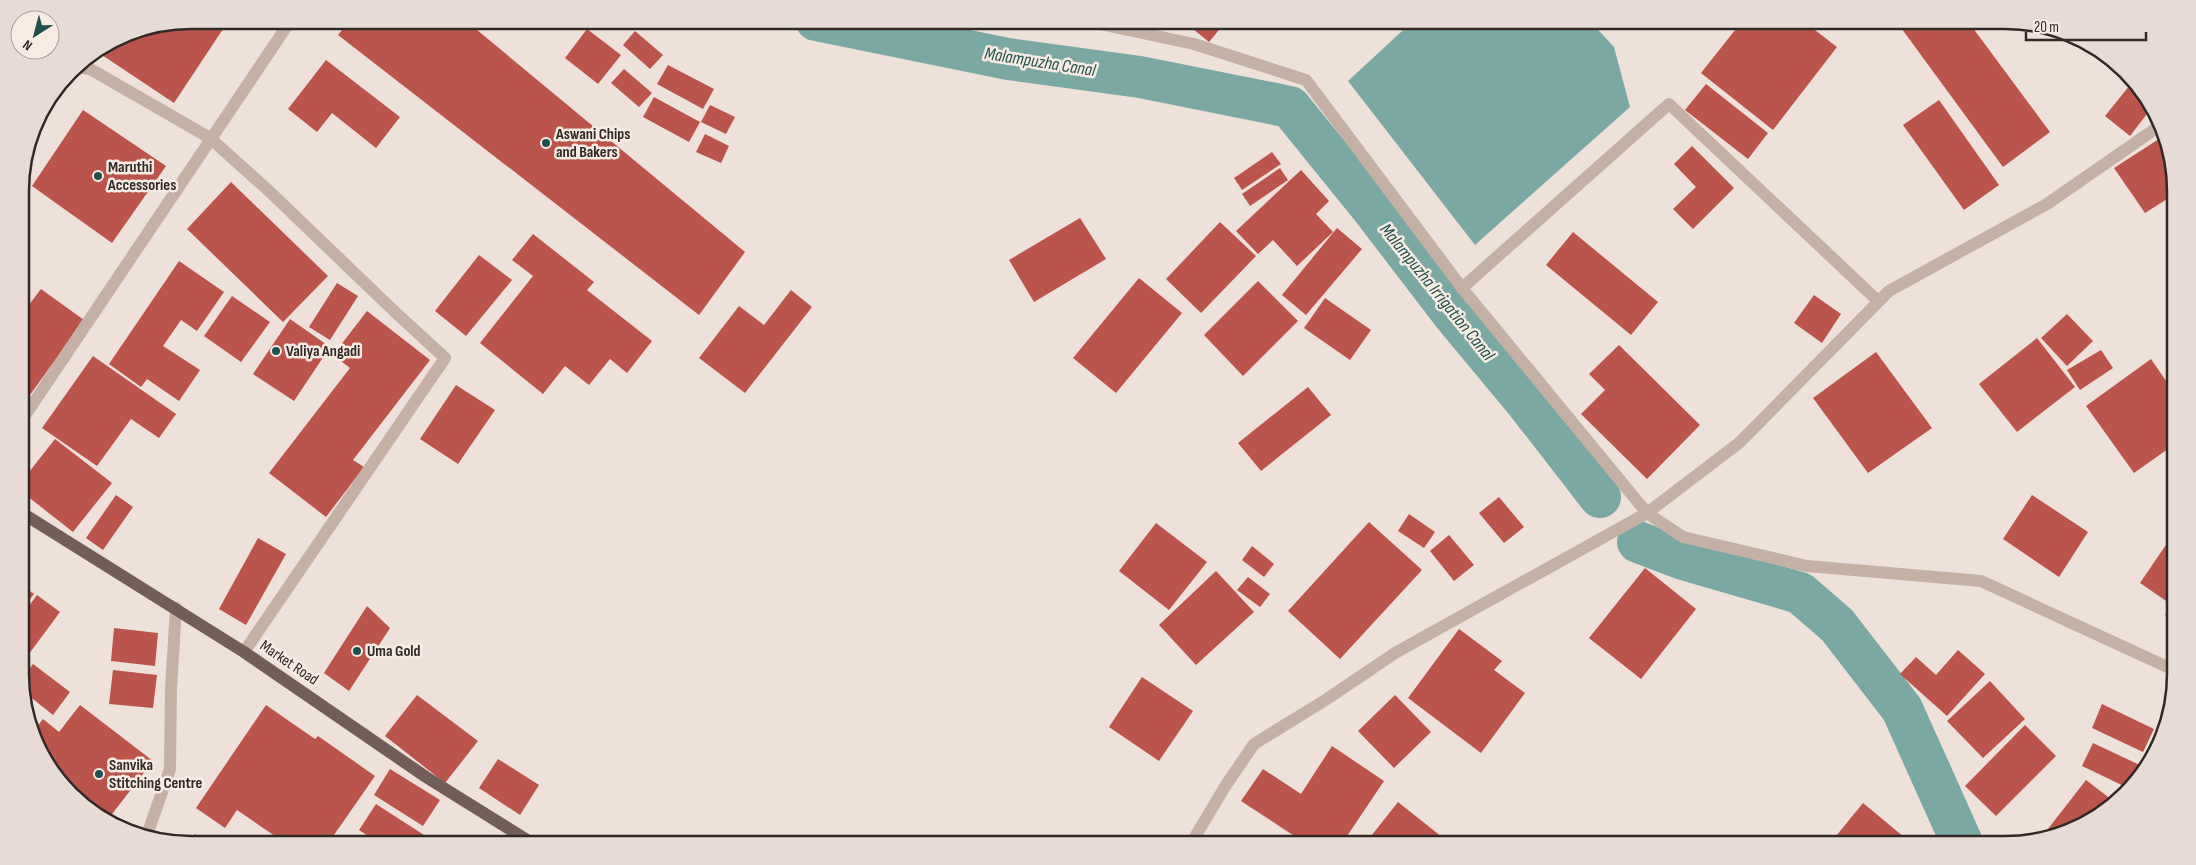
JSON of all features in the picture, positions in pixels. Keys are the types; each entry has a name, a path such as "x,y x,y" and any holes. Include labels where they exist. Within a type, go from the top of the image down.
{"main road":[{"name":"Market Road","path":"29,519 176,608 244,652 426,777 520,836"}],"street":[{"path":"29,410 285,29"},
{"path":"1123,29 1194,44 1306,80 1462,288 1647,513 1683,536 1807,566 1981,581 2167,667"},
{"path":"85,68 92,70 210,138 270,191 445,358 244,652"},
{"path":"1462,288 1669,104 1878,301"},
{"path":"1195,836 1226,785 1254,744 1327,700 1395,653 1647,513 1739,443 1890,291 2047,204 2155,129"},
{"path":"149,831 170,769 171,688 176,608"}],"water":[{"path":"1404,29 1597,29 1614,47 1630,107 1475,245 1348,81"}],"building":[{"path":"223,29 174,103 102,55 119,45 148,34 169,30"},
{"name":"Aswani Chips and Bakers","path":"343,29 476,29 745,252 699,315 338,35"},
{"path":"587,29 621,55 598,84 565,58"},
{"path":"1193,29 1220,29 1209,42"},
{"path":"1736,29 1814,29 1837,47 1773,130 1701,73"},
{"path":"1902,29 1974,29 2050,132 2003,167"},
{"path":"635,31 663,55 650,69 623,45"},
{"path":"326,60 400,117 376,148 332,113 317,132 288,109"},
{"path":"668,65 714,89 703,109 657,84"},
{"path":"624,69 652,93 639,107 611,83"},
{"path":"1706,84 1768,133 1748,159 1685,110"},
{"path":"2129,86 2148,113 2130,136 2105,116"},
{"path":"654,97 700,122 689,142 643,117"},
{"path":"1939,100 1999,185 1964,210 1903,125"},
{"path":"710,105 735,117 726,134 701,122"},
{"name":"Maruthi Accessories","path":"83,110 166,166 112,243 32,186"},
{"path":"705,134 729,146 721,163 696,152"},
{"path":"2159,139 2166,169 2167,199 2145,213 2114,168"},
{"path":"1692,146 1734,188 1693,229 1673,209 1696,187 1674,164"},
{"path":"1272,152 1281,164 1242,190 1234,178"},
{"path":"1280,168 1288,180 1250,206 1242,194"},
{"path":"1301,170 1329,201 1316,214 1333,232 1297,266 1273,240 1258,254 1236,231"},
{"path":"231,182 328,276 283,322 187,229"},
{"path":"1080,218 1106,259 1034,302 1009,260"},
{"path":"1220,222 1256,256 1201,313 1166,279"},
{"path":"1337,228 1362,249 1306,315 1282,295"},
{"path":"1573,232 1658,302 1631,335 1546,265"},
{"path":"533,234 594,282 587,290 652,341 627,373 610,359 589,385 565,366 543,394 480,343 533,276 512,260"},
{"path":"479,255 512,280 466,336 435,311"},
{"path":"179,261 224,292 197,331 181,320 163,346 200,370 179,401 147,379 141,387 109,364"},
{"path":"1139,278 1182,313 1116,393 1073,358"},
{"path":"1258,281 1298,321 1243,376 1204,335"},
{"path":"337,283 358,296 330,340 309,327"},
{"path":"41,289 84,320 29,396 29,305"},
{"path":"791,290 812,307 745,393 699,358 739,306 764,325"},
{"path":"1814,295 1841,314 1822,343 1794,323"},
{"path":"232,296 270,322 241,362 204,336"},
{"path":"1325,298 1371,330 1350,360 1304,328"},
{"path":"367,311 430,360 353,460 364,467 326,517 269,473 350,368 333,355"},
{"path":"2067,314 2093,341 2067,366 2041,338"},
{"path":"290,319 330,347 294,401 253,374"},
{"path":"2037,338 2075,387 2017,432 1979,384"},
{"path":"1619,345 1700,425 1647,479 1581,414 1605,390 1589,374"},
{"path":"2101,350 2113,368 2080,390 2067,370"},
{"path":"1876,352 1932,428 1868,473 1813,398"},
{"path":"93,356 176,414 159,438 131,419 97,466 42,428"},
{"path":"2151,359 2167,382 2167,450 2134,473 2086,406"},
{"path":"456,385 495,410 458,464 420,439"},
{"path":"1308,387 1331,415 1261,471 1238,443"},
{"path":"55,439 112,483 73,532 29,497 29,472"},
{"path":"116,495 133,507 103,550 86,538"},
{"path":"2032,495 2088,532 2059,577 2003,539"},
{"path":"1499,497 1524,527 1504,543 1479,513"},
{"path":"1409,514 1435,532 1424,548 1398,531"},
{"path":"1369,522 1422,570 1340,659 1288,611"},
{"path":"1156,523 1207,562 1169,610 1119,571"},
{"path":"1449,535 1474,565 1454,581 1430,551"},
{"path":"258,538 286,554 246,625 219,609"},
{"path":"2167,543 2167,602 2140,583"},
{"path":"1252,546 1274,564 1264,577 1242,560"},
{"path":"1645,568 1696,609 1641,679 1589,638"},
{"path":"1216,571 1254,612 1196,665 1159,625"},
{"path":"1248,577 1270,594 1260,607 1237,590"},
{"path":"29,590 34,594 29,600"},
{"path":"37,595 60,612 29,654 29,606"},
{"name":"Uma Gold","path":"367,606 390,628 349,691 324,673"},
{"path":"114,628 158,633 155,666 111,661"},
{"path":"1459,629 1502,661 1494,670 1525,693 1481,753 1408,698"},
{"path":"1958,650 1985,674 1947,716 1900,674 1916,657 1936,675"},
{"path":"33,664 70,692 53,715 31,697 29,669"},
{"path":"113,670 157,675 153,708 109,704"},
{"path":"1142,677 1193,711 1159,761 1109,727"},
{"path":"1990,681 2025,719 1983,758 1947,721"},
{"path":"417,695 478,741 445,783 385,736"},
{"path":"1395,695 1431,732 1394,768 1358,731"},
{"path":"2102,704 2154,729 2143,752 2092,728"},
{"name":"Sanvika Stitching Centre","path":"80,705 153,761 111,815 84,796 69,781 45,746 37,726 43,719 59,732"},
{"path":"266,705 315,739 318,736 375,776 333,836 275,836 237,810 225,828 196,808"},
{"path":"2025,725 2056,756 1996,816 1965,786"},
{"path":"2093,743 2139,765 2123,785 2082,766"},
{"path":"1332,746 1384,781 1347,836 1294,836 1241,801 1263,769 1301,794"},
{"path":"498,759 539,785 520,815 479,788"},
{"path":"390,769 440,800 423,826 374,795"},
{"path":"2086,780 2110,798 2077,820 2047,831"},
{"path":"1398,802 1441,836 1371,836"},
{"path":"1863,803 1903,836 1836,836"},
{"path":"376,804 424,835 368,836 359,830"}],"waterway":[{"name":"Malampuzha Irrigation Canal","path":"860,29 1008,59 1140,77 1290,107 1600,497"},
{"name":"Malampuzha Irrigation Canal","path":"1638,542 1680,558 1800,593 1837,625 1902,709 1959,836"}],"place":[{"name":"Aswani Chips and Bakers","path":"546,143"},
{"name":"Maruthi Accessories","path":"98,176"},
{"name":"Valiya Angadi","path":"276,351"},
{"name":"Uma Gold","path":"357,651"},
{"name":"Sanvika Stitching Centre","path":"99,774"}],"water label":[{"name":"Malampuzha Canal","path":"1040,62"}]}
